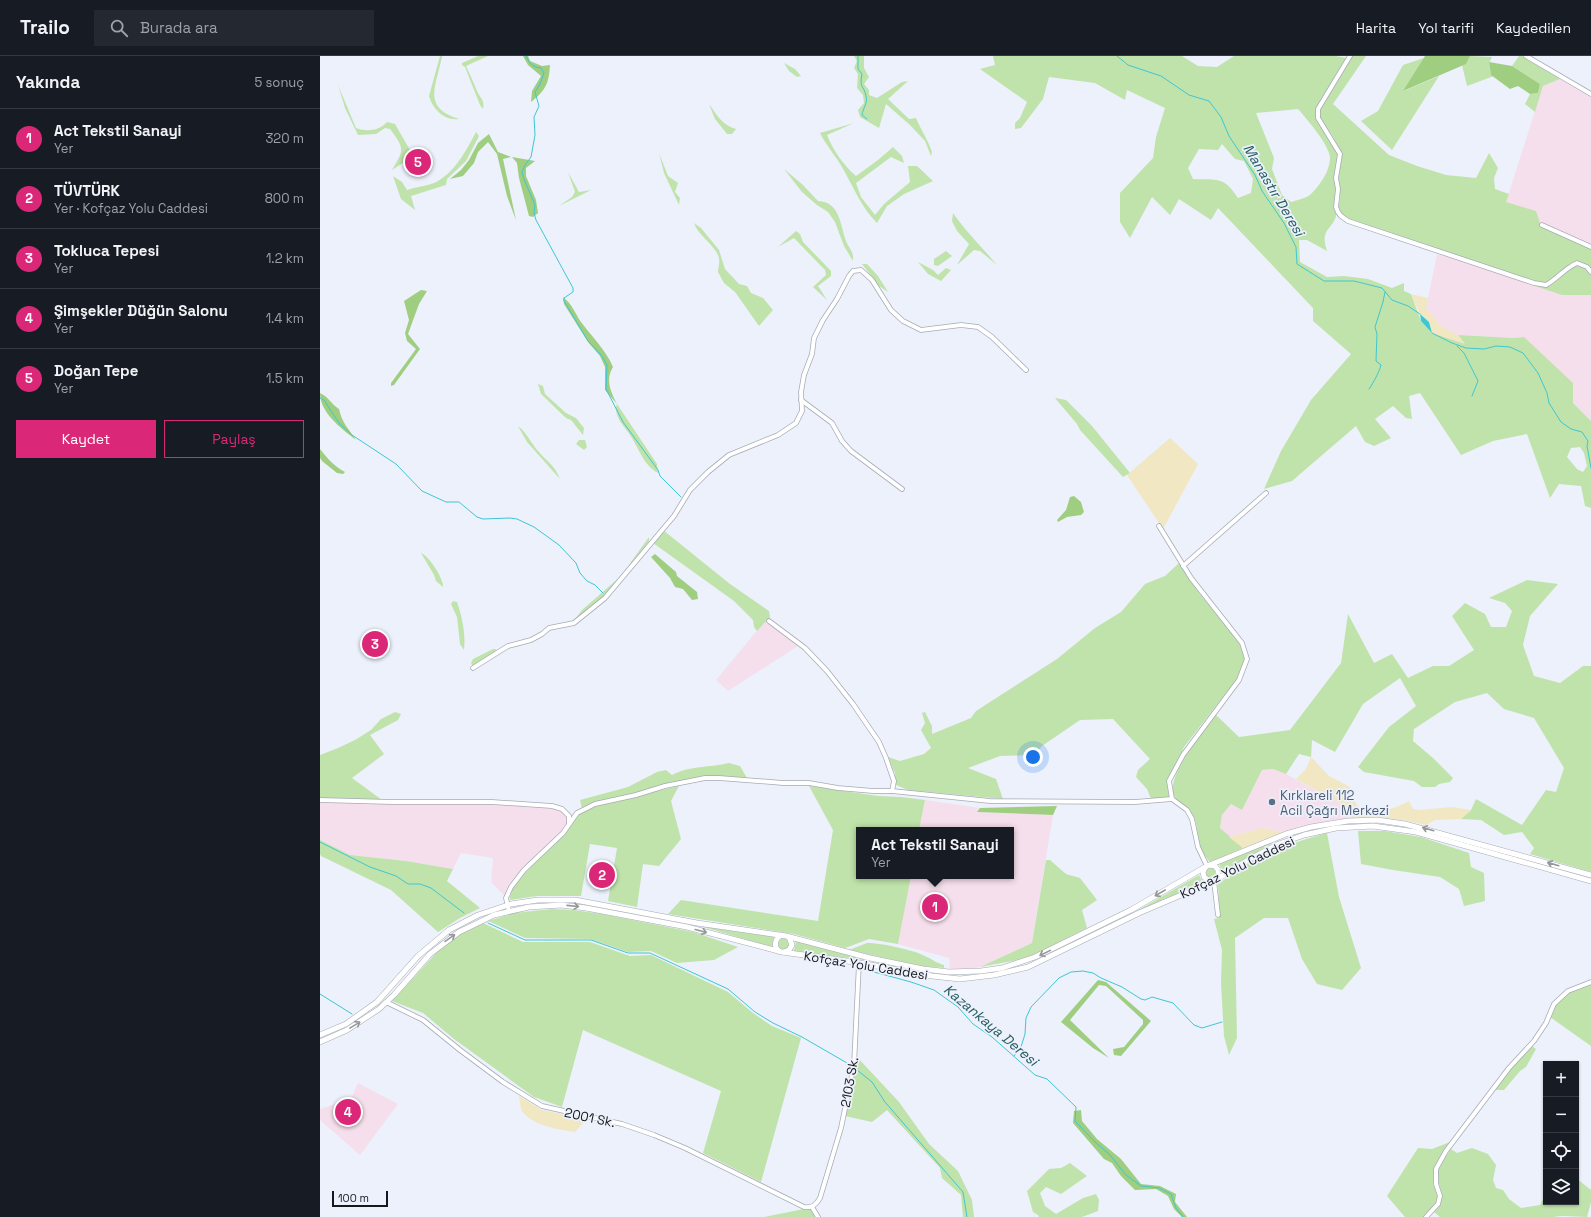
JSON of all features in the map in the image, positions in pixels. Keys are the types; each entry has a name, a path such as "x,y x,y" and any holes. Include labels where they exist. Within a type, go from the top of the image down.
{"main road":[{"name":"Kofçaz Yolu Caddesi","path":"320,1035 350,1021 377,1002 418,956 450,930 478,915 508,905 538,900 575,900 697,923 786,936 876,959 936,971 962,972 992,970 1027,960 1131,910 1208,866 1286,834 1311,827 1348,821 1377,820 1418,826 1591,875"},
{"name":"Kofçaz Yolu Caddesi","path":"320,1042 338,1035 356,1025 386,1002 421,962 449,938 478,922 509,911 541,906 561,905 586,908 687,927 782,951 944,978 972,978 1011,972 1039,962 1139,913 1214,880 1266,850 1291,839 1328,829 1363,826 1389,827 1416,832 1591,881"},
{"path":"1208,866 1215,866 1218,870 1214,880 1206,880 1203,875 1204,870 1208,866"},
{"path":"786,936 792,945 789,950 782,951 776,947 775,942 778,937 786,936"}],"street":[{"path":"1350,56 1318,109 1318,118 1340,154 1336,178 1338,197 1336,207 1341,216 1348,221 1546,286 1557,279 1569,266 1577,263 1587,267 1591,272"},
{"path":"1526,56 1591,94"},
{"path":"1542,225 1591,247"},
{"path":"473,668 508,646 531,640 549,628 574,623 605,598 674,516 690,490 708,472 729,455 778,435 796,423 802,411 801,400 804,375 812,354 814,338 849,276 857,270 861,270 868,275 891,310 903,321 920,330 961,325 978,327 992,337 1026,370"},
{"path":"801,400 832,423 842,441 851,451 902,490"},
{"path":"1183,566 1266,493"},
{"path":"1159,526 1191,578 1242,643 1247,659 1239,680 1183,755 1169,781 1172,799"},
{"path":"769,621 805,648 827,671 852,704 879,742 894,781 892,791"},
{"path":"509,911 506,898 511,887 524,870 563,833 577,813 595,804 636,795 665,786 705,778 783,783 809,783 859,790 892,791 990,801 1135,802 1172,799 1187,810 1192,819 1198,847 1208,866"},
{"path":"320,800 492,802 552,806 562,809 569,816 569,824"},
{"path":"1214,880 1218,915"},
{"name":"2103 Sk.","path":"810,1207 817,1203 820,1198 841,1128 854,1065 859,963"},
{"path":"1426,1217 1438,1204 1440,1196 1436,1184 1436,1169 1446,1151 1509,1068 1534,1041 1546,1023 1554,1004 1568,990 1591,982"},
{"name":"2001 Sk.","path":"386,1002 423,1020 503,1082 542,1106 622,1124 654,1135 685,1148 804,1206 810,1207"},
{"path":"810,1207 818,1217"}],"shaded area":[{"path":"1560,79 1591,95 1591,248 1541,226 1506,202 1543,86"},
{"path":"1437,254 1506,276 1591,295 1591,421 1573,403 1524,337 1514,338 1458,335 1441,326 1426,308"},
{"path":"765,621 798,646 728,691 716,680"},
{"path":"1273,769 1286,774 1352,810 1352,818 1327,821 1283,832 1263,828 1229,837 1220,828 1222,815 1231,804 1242,810 1262,770"},
{"path":"925,800 980,808 978,812 1053,815 1032,943 980,967 970,969 950,969 949,958 898,944 910,879 1014,879 1014,827 920,827"},
{"path":"320,801 493,803 548,808 561,811 567,817 567,824 562,832 519,872 508,885 504,895 491,882 493,858 461,853 453,869 406,861 350,855 320,840"},
{"path":"358,1083 398,1104 360,1155 320,1120 320,1109 351,1099"}],"green space":[{"path":"440,56 442,56 434,94 436,101 440,108 447,114 459,119 449,118 440,114 433,106 429,96"},
{"path":"478,56 488,56 466,66 483,101 483,109 465,67 462,65 462,63"},
{"path":"523,56 528,56 530,61 542,66 550,65 549,77 543,90 531,102 532,91 541,76 528,65"},
{"path":"854,56 864,56 864,68 869,77 864,84 869,90 869,95 877,98 902,82 908,81 888,99 909,119 916,118 932,152 931,156 925,141 910,125 886,104 879,128 860,117 858,110 864,103 863,95 857,88 858,74 854,68 857,61"},
{"path":"993,56 1182,56 1198,66 1217,67 1234,56 1336,56 1346,58 1316,109 1316,115 1321,127 1337,148 1339,155 1337,212 1333,223 1326,233 1325,243 1327,251 1307,240 1299,240 1300,262 1327,277 1344,276 1368,279 1392,288 1404,283 1404,291 1411,294 1421,321 1432,333 1464,343 1458,335 1514,338 1524,337 1573,383 1573,403 1591,421 1591,508 1585,506 1581,486 1559,484 1550,498 1527,434 1493,441 1461,455 1420,393 1409,396 1412,419 1406,418 1393,406 1375,419 1391,438 1374,446 1365,442 1356,426 1292,481 1264,489 1281,451 1311,400 1351,354 1313,321 1313,308 1218,208 1211,220 1179,199 1170,215 1152,197 1130,238 1120,222 1120,193 1153,158 1156,137 1165,108 1127,90 1125,100 1095,83 1049,77 1043,99 1021,128 1015,129 1015,123 1020,118 1027,102 980,69 995,65","holes":["1298,109 1322,140 1329,153 1330,163 1321,182 1311,194 1307,197 1291,202 1282,195 1272,169 1274,158 1256,113","1222,144 1235,159 1244,161 1253,179 1251,193 1238,198 1224,183 1214,180 1193,179 1188,168 1199,149 1218,150","1580,447 1584,453 1587,466 1583,472 1577,469 1567,457 1571,448"]},
{"path":"1353,56 1366,56 1333,104 1389,155 1417,166 1446,175 1476,178 1489,153 1498,168 1494,178 1495,189 1509,194 1506,202 1536,211 1541,226 1591,248 1591,295 1562,295 1488,270 1489,266 1348,219 1343,216 1338,207 1340,188 1338,177 1342,154 1332,135 1320,118 1320,110"},
{"path":"1425,56 1470,56 1466,64 1403,91"},
{"path":"1470,56 1492,57 1489,63 1491,74 1494,76 1467,86 1462,65 1466,63"},
{"path":"1519,56 1522,56 1560,79 1543,86 1535,112 1525,104 1530,94 1538,93 1540,84 1512,66"},
{"path":"1424,58 1404,91 1439,76 1392,150 1361,121 1378,111 1403,65"},
{"path":"1489,62 1512,66 1540,84 1538,93 1530,94 1518,86 1510,89 1491,75"},
{"path":"784,63 795,69 801,76 797,77 789,71"},
{"path":"338,85 356,128 373,130 387,122 395,124 410,150 412,157 392,170 401,153 398,140 390,129 385,128 376,134 358,135 345,108"},
{"path":"709,104 723,122 736,129 732,134 727,134 715,119"},
{"path":"854,123 827,135 839,157 856,176 893,147 902,156 904,163 891,157 856,183 861,197 875,215 884,204 910,182 908,166 917,166 933,181 904,194 887,206 877,223 862,203 842,167 820,133"},
{"path":"476,132 479,136 466,161 447,179 446,185 411,196 415,210 401,199 393,176 402,182 407,190 434,183 448,174 459,161"},
{"path":"489,134 498,152 511,157 503,159 516,220 507,196 497,154 488,142 478,152 474,163 463,176 450,179 461,170 469,160 478,143"},
{"path":"659,153 668,176 678,183 675,192 680,198 679,205 664,173"},
{"path":"512,157 535,161 526,168 526,176 536,200 538,213 533,217 529,216 519,178 517,163"},
{"path":"784,169 803,185 818,201 831,205 835,210 846,241 852,252 853,261 844,246 835,222 828,212 802,192"},
{"path":"568,172 579,192 591,190 559,206 572,197 575,192"},
{"path":"953,213 997,265 980,251 974,250 957,265 969,244 957,231 952,221"},
{"path":"694,223 701,228 719,250 725,269 739,284 747,286 751,293 763,298 773,310 759,326 735,292 724,283 718,272 718,255 696,228"},
{"path":"796,231 800,234 803,242 831,271 831,276 818,286 827,300 813,287 826,275 825,270 794,238 778,247"},
{"path":"946,251 952,256 938,266 934,265 934,259"},
{"path":"918,262 933,270 938,275 946,268 951,270 941,281 928,274"},
{"path":"862,264 867,264 878,276 888,292 879,286"},
{"path":"421,290 427,291 419,304 408,334 420,349 394,385 391,386 391,383 416,349 407,341 405,333 409,320 404,301"},
{"path":"563,297 603,349 610,361 613,367 609,381 617,404 605,390 605,367 600,356 588,342 564,304"},
{"path":"538,384 543,386 545,394 566,413 576,418 584,428 583,435 571,420 566,418 541,394"},
{"path":"320,393 326,396 339,409 344,422 356,440 332,420 324,407"},
{"path":"1055,398 1066,400 1092,426 1130,473 1123,477 1080,430 1077,424"},
{"path":"617,404 657,464 658,473 645,461 620,420 616,409"},
{"path":"518,426 538,451 553,466 560,479 527,442"},
{"path":"579,440 585,440 587,447 584,450 576,444"},
{"path":"320,449 331,462 345,472 343,474 337,473 322,461 320,458"},
{"path":"1074,496 1081,502 1084,512 1081,515 1067,517 1058,522 1057,520 1066,510 1070,497"},
{"path":"663,530 730,584 769,611 770,617 757,631 754,627 753,620 734,601 653,543"},
{"path":"649,537 649,541 627,569 631,562"},
{"path":"421,553 428,558 435,568 443,583 443,587 436,581"},
{"path":"655,554 676,572 677,576 697,592 698,599 692,600 683,589 675,587 670,578 651,557"},
{"path":"1179,563 1199,593 1240,643 1245,660 1237,679 1184,747 1167,784 1169,797 1151,799 1147,789 1136,777 1138,770 1150,759 1113,719 1080,720 1042,746 1035,755 1000,756 968,768 996,779 1003,799 908,790 896,785 895,773 888,757 900,761 924,754 931,748 921,730 925,723 922,713 925,712 932,726 932,734 971,718 976,711 1057,659 1095,628 1121,612 1145,584 1165,576"},
{"path":"620,577 603,599 573,622 582,610"},
{"path":"1527,580 1558,584 1530,616 1523,645 1534,676 1560,683 1583,666 1591,666 1591,872 1530,854 1534,848 1522,832 1504,835 1481,820 1461,819 1471,810 1476,799 1522,825 1546,790 1556,792 1564,768 1534,718 1504,709 1487,693 1455,702 1414,729 1413,741 1453,778 1450,782 1439,784 1435,787 1422,787 1414,781 1364,772 1358,767 1389,727 1416,706 1400,678 1363,704 1335,752 1312,740 1311,757 1299,754 1286,774 1273,769 1262,770 1242,810 1231,804 1222,815 1220,828 1243,848 1210,862 1200,847 1194,817 1174,795 1173,783 1188,751 1215,714 1239,737 1290,730 1341,663 1348,614 1374,663 1392,654 1408,678 1433,666 1449,666 1474,650 1452,616 1465,603 1485,614 1491,627 1506,627 1512,611 1505,603 1489,598"},
{"path":"453,601 457,602 462,619 464,650 460,644 457,617 451,604"},
{"path":"496,649 495,652 473,667 471,663 473,659"},
{"path":"395,712 401,714 398,720 370,735 384,754 352,778 382,800 320,798 320,755 355,740 371,730 381,719"},
{"path":"729,763 740,766 747,778 715,776 696,778 603,801 582,809 580,800 628,787 657,772 666,770 672,775 694,768"},
{"path":"679,786 671,801 681,839 659,866 643,864 637,907 608,901 617,848 590,844 581,896 537,896 510,900 513,888 527,871 564,835 578,814 595,805"},
{"path":"809,786 878,796 925,800 920,827 856,827 856,879 910,879 898,944 869,939 845,948 794,934 668,914 681,900 818,921 833,830"},
{"path":"1057,806 1053,815 977,812 980,808"},
{"path":"1358,831 1385,831 1421,837 1469,853 1471,867 1484,873 1485,901 1464,906 1459,889 1440,877 1361,864"},
{"path":"1327,833 1339,897 1361,968 1342,990 1317,984 1302,959 1288,918 1264,918 1235,938 1237,1038 1229,1055 1224,1036 1221,983 1222,950 1214,919 1220,918 1218,884 1249,863 1268,853"},
{"path":"320,840 350,855 406,861 453,869 447,881 480,908 460,918 438,932 391,890 321,856"},
{"path":"1274,842 1223,872 1219,864"},
{"path":"1046,860 1050,860 1066,874 1080,878 1097,900 1082,910 1087,928 1024,959 980,967 1032,943"},
{"path":"1209,868 1213,868 1215,869 1215,877 1209,878 1206,875 1206,871"},
{"path":"1199,875 1203,883 1135,912"},
{"path":"552,909 602,914 693,932 738,947 714,960 677,963 651,951 628,952 590,939 525,938 488,921 514,913"},
{"path":"483,923 523,942 590,942 630,956 651,955 728,992 753,1013 772,1026 801,1038 761,1182 703,1153 721,1091 583,1030 562,1107 534,1097 454,1039 423,1013 392,1001 438,951 460,934"},
{"path":"700,926 774,936 772,947"},
{"path":"782,939 786,939 788,940 788,948 782,949 779,946 779,942"},
{"path":"796,941 872,961 794,951"},
{"path":"867,943 906,949 922,954 944,965 944,968 921,966 849,950"},
{"path":"1098,980 1106,982 1151,1021 1121,1056 1114,1055 1113,1049 1124,1047 1143,1024 1143,1020 1106,986 1099,985 1070,1020 1109,1058 1093,1048 1061,1022"},
{"path":"1591,983 1591,1046 1550,1017 1558,1003 1566,995"},
{"path":"1532,1046 1536,1049 1526,1067 1520,1071 1504,1090 1494,1090 1511,1068"},
{"path":"857,1057 899,1102 929,1144 958,1171 972,1200 974,1217 963,1217 961,1195 942,1178 940,1168 887,1110 872,1122 845,1116"},
{"path":"1081,1110 1082,1121 1097,1139 1121,1159 1141,1184 1160,1186 1176,1194 1175,1202 1187,1217 1182,1217 1174,1209 1168,1196 1156,1189 1135,1190 1121,1176 1112,1163 1104,1159 1073,1123 1074,1111"},
{"path":"1450,1142 1434,1168 1433,1184 1438,1195 1437,1203 1424,1217 1405,1217 1387,1196 1418,1148 1432,1149"},
{"path":"1472,1148 1488,1154 1496,1165 1493,1180 1496,1188 1503,1190 1509,1199 1521,1208 1540,1205 1543,1199 1543,1205 1579,1205 1579,1180 1591,1190 1591,1202 1587,1217 1440,1217 1434,1212 1439,1206 1442,1197 1438,1171 1440,1165 1451,1149 1457,1153"},
{"path":"1070,1163 1087,1176 1061,1194 1046,1187 1040,1193 1045,1206 1056,1214 1083,1198 1096,1194 1099,1200 1098,1211 1082,1217 1039,1217 1033,1212 1027,1191 1049,1169 1061,1168"},
{"path":"809,1208 816,1217 764,1217"}],"sand":[{"path":"1411,294 1428,298 1426,308 1441,326 1458,335 1465,344 1432,333 1429,322 1420,314"},
{"path":"1170,438 1198,464 1163,529 1127,475"},
{"path":"1311,757 1329,776 1350,787 1351,795 1359,808 1379,811 1396,807 1409,801 1413,809 1419,810 1452,807 1471,810 1461,819 1435,820 1426,825 1390,819 1352,818 1352,810 1296,779 1306,769"},
{"path":"1263,828 1283,832 1243,848 1229,837"},
{"path":"519,1096 542,1110 587,1119 575,1132 546,1126 526,1116 521,1109"}],"water":[{"path":"1420,314 1429,322 1432,333 1421,321"}],"waterway":[{"path":"526,56 532,65 541,68 544,73 535,92 539,106 534,117 535,135 531,157 522,172 535,205 534,213 536,220 573,288 573,292 564,298 564,301 588,341 602,356 607,365 606,389 623,422 658,470 660,476 681,497"},
{"path":"858,56 858,69 862,74 861,85 866,99 862,115 867,119"},
{"name":"Manastır Deresi","path":"1117,56 1128,65 1161,76 1189,95 1209,101 1221,117 1229,136 1255,175 1262,191 1284,223 1296,247 1297,264 1324,281 1354,281 1382,288 1392,300 1408,306 1420,314"},
{"path":"1369,389 1381,365 1376,361 1377,334 1375,327 1385,292"},
{"path":"1432,333 1466,348 1484,349 1496,346 1510,347 1523,353 1538,373 1547,393 1549,403 1561,422 1571,429 1582,432 1588,441 1587,446 1591,468"},
{"path":"1457,346 1464,353 1478,381 1472,396"},
{"path":"320,398 324,400 339,423 352,435 396,464 422,491 446,502 459,502 477,517 483,519 517,519 534,527 559,545 576,563 580,573 587,581 595,585 603,593"},
{"path":"320,842 370,867 396,876 408,884 420,884 431,888 464,913"},
{"path":"488,923 525,940 591,940 628,953 650,953 728,989 755,1012 847,1063"},
{"name":"Kazankaya Deresi","path":"863,969 934,990 958,1007 973,1024 992,1037 1035,1075 1047,1079 1076,1107 1075,1121 1110,1155 1126,1175 1141,1186 1159,1188 1171,1194 1176,1208 1183,1217"},
{"path":"1014,1056 1021,1047 1025,1034 1026,1018 1031,1007 1059,978 1071,972 1083,971 1093,973 1122,987 1141,999 1145,1000 1152,997 1173,1003 1194,1025 1202,1028 1222,1022"},
{"path":"320,994 352,1014"},
{"path":"857,1070 872,1082 885,1102 963,1192 967,1217"}],"place":[{"name":"Doğan Tepe","path":"418,162"},
{"name":"Tokluca Tepesi","path":"375,644"},
{"name":"Kırklareli 112 Acil Çağrı Merkezi","path":"1272,802"},
{"name":"TÜVTÜRK","path":"602,875"},
{"name":"Act Tekstil Sanayi","path":"935,907"},
{"name":"Şimşekler Düğün Salonu","path":"348,1112"}]}
